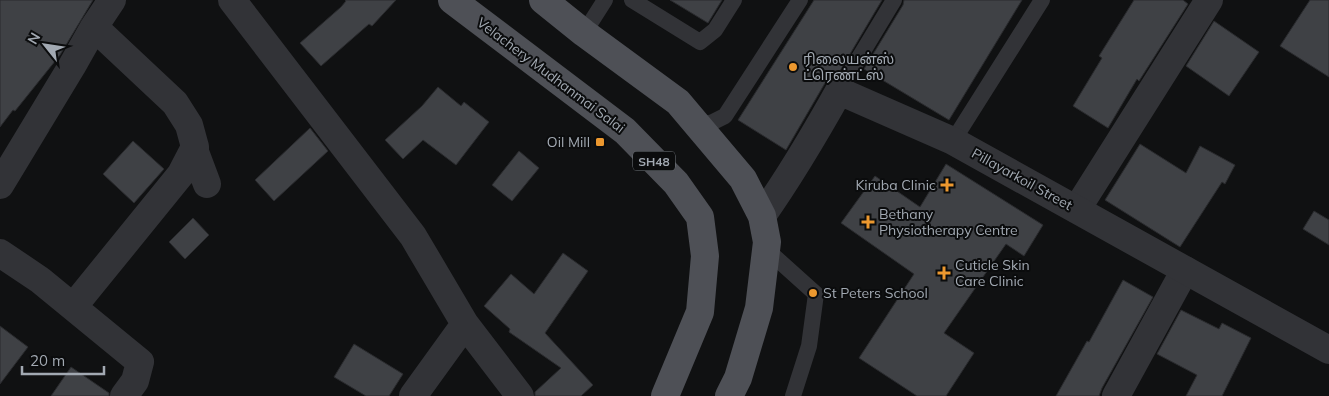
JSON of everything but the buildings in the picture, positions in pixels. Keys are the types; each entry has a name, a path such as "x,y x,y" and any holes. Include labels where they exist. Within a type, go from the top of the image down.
{"main road":[{"name":"Velachery Mudhanmai Salai","path":"452,0 625,131 676,183 700,217 706,256 700,312 665,396"},
{"path":"543,0 584,33 678,102 743,179 762,216 767,242 759,308 738,378 729,396"}],"street":[{"path":"0,185 112,0"},
{"path":"232,0 413,236 465,324 520,396"},
{"path":"1077,210 1209,0"},
{"path":"94,27 175,103 190,125 195,152 207,184"},
{"path":"762,216 807,147 839,91"},
{"name":"Pillayarkoil Street","path":"839,91 953,141 1329,350"},
{"path":"73,307 181,174 195,147"},
{"path":"0,254 40,280 140,362 135,381 124,396"},
{"path":"1116,396 1185,270"},
{"path":"413,396 465,324"}],"lane":[{"path":"584,33 605,0"},
{"path":"632,0 700,42 715,30 734,0"},
{"path":"698,126 725,116 800,0"},
{"path":"839,91 894,0"},
{"path":"953,141 1042,0"},
{"path":"766,249 816,294 809,346 793,396"}],"place":[{"name":"ரிலையன்ஸ் ட்ரெண்ட்ஸ்","path":"793,67"},
{"name":"Oil Mill","path":"600,142"},
{"name":"Kiruba Clinic","path":"947,185"},
{"name":"Bethany Physiotherapy Centre","path":"868,222"},
{"name":"Cuticle Skin Care Clinic","path":"944,273"},
{"name":"St Peters School","path":"813,293"}]}
